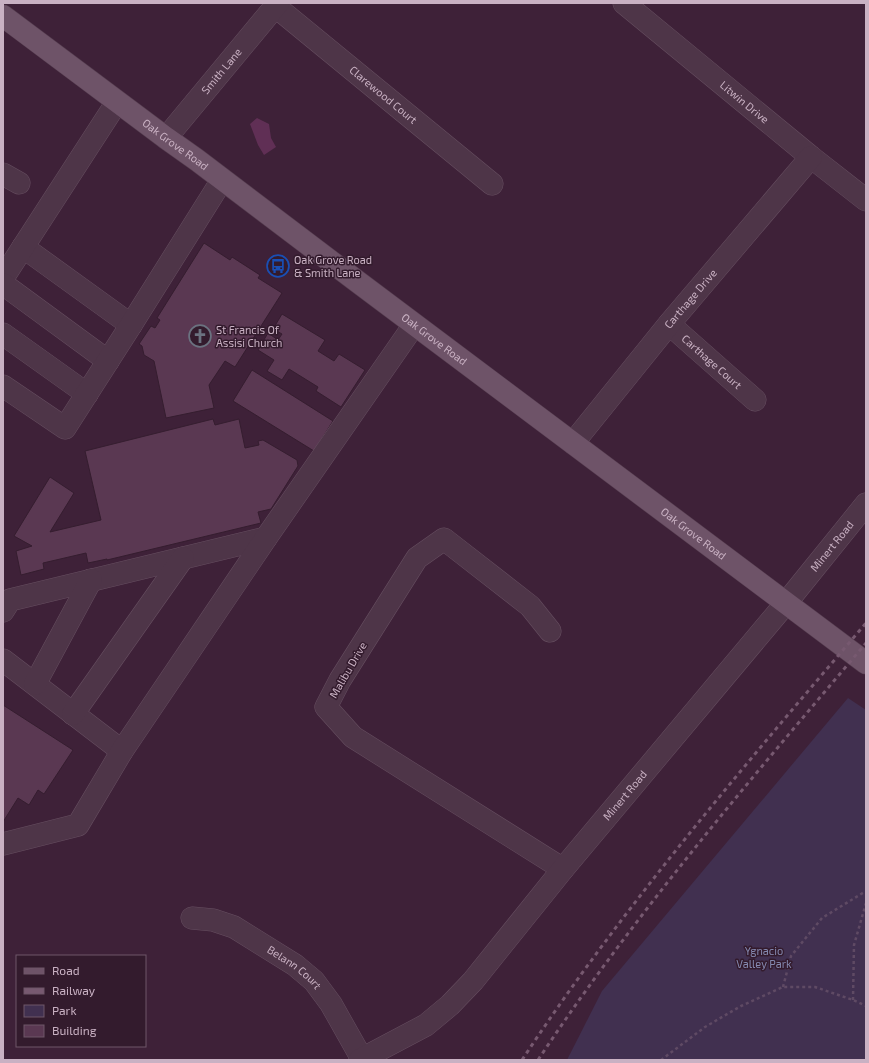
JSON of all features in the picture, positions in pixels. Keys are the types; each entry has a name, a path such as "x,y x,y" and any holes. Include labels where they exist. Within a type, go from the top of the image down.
{"main road":[{"name":"Oak Grove Road","path":"3,16 866,663"}],"street":[{"name":"Litwin Drive","path":"624,3 811,157 866,200"},
{"name":"Smith Lane","path":"166,138 276,4"},
{"name":"Clarewood Court","path":"276,4 492,184"},
{"path":"3,278 117,102"},
{"name":"Carthage Drive","path":"573,443 669,324 811,157"},
{"path":"3,386 65,428 222,180"},
{"path":"23,247 131,325"},
{"path":"3,284 108,361"},
{"name":"Carthage Court","path":"669,324 755,400"},
{"path":"3,844 78,825 122,751 266,538 414,325"},
{"path":"3,334 86,394"},
{"name":"Minert Road","path":"361,1060 426,1025 450,1005 474,981 563,869 786,603 866,504"},
{"path":"3,611 10,600 266,538"},
{"name":"Malibu Drive","path":"550,631 530,606 444,539 417,558 340,680 326,707 353,737 563,869"},
{"path":"73,714 183,558"},
{"path":"35,684 91,580"},
{"path":"3,660 122,751"},
{"name":"Belann Court","path":"192,918 213,920 234,927 295,965 310,977 331,1004 361,1060"}],"path":[{"path":"783,987 791,956 822,918 866,891"},
{"path":"853,1000 854,945 866,903"},
{"path":"661,1060 705,1027 741,1006 783,987 815,987 866,1006"}],"green space":[{"name":"Ygnacio Valley Park","path":"848,698 866,710 866,1060 567,1060 602,991"}],"shaded area":[{"path":"257,118 269,124 271,138 276,147 264,155 258,145 250,124"}],"building":[{"name":"St Francis Of Assisi Church","path":"204,243 230,260 232,257 260,275 258,278 282,293 235,367 225,361 209,385 214,408 166,418 154,361 144,355 142,346 139,344 151,326 155,328 160,320 157,318"},
{"path":"282,314 325,340 318,351 334,361 339,354 365,370 341,407 316,391 318,387 289,369 282,380 267,371 274,360 258,350 268,333 278,340 282,334 273,329"},
{"path":"252,370 333,421 314,451 233,401"},
{"path":"213,419 215,425 239,419 245,448 259,445 258,441 263,440 297,460 298,466 271,509 258,512 261,523 107,560 88,563 86,553 43,563 44,569 21,575 16,551 32,546 14,536 50,477 74,493 50,532 101,520 85,451"},
{"path":"3,705 73,750 44,794 38,790 29,805 18,798 3,822"}],"railway":[{"path":"522,1060 602,946 687,836 866,623"},
{"path":"538,1060 615,951 655,899 738,795 866,643"}],"place":[{"name":"Oak Grove Road & Smith Lane","path":"278,266"},
{"name":"St Francis Of Assisi Church","path":"200,336"}]}
